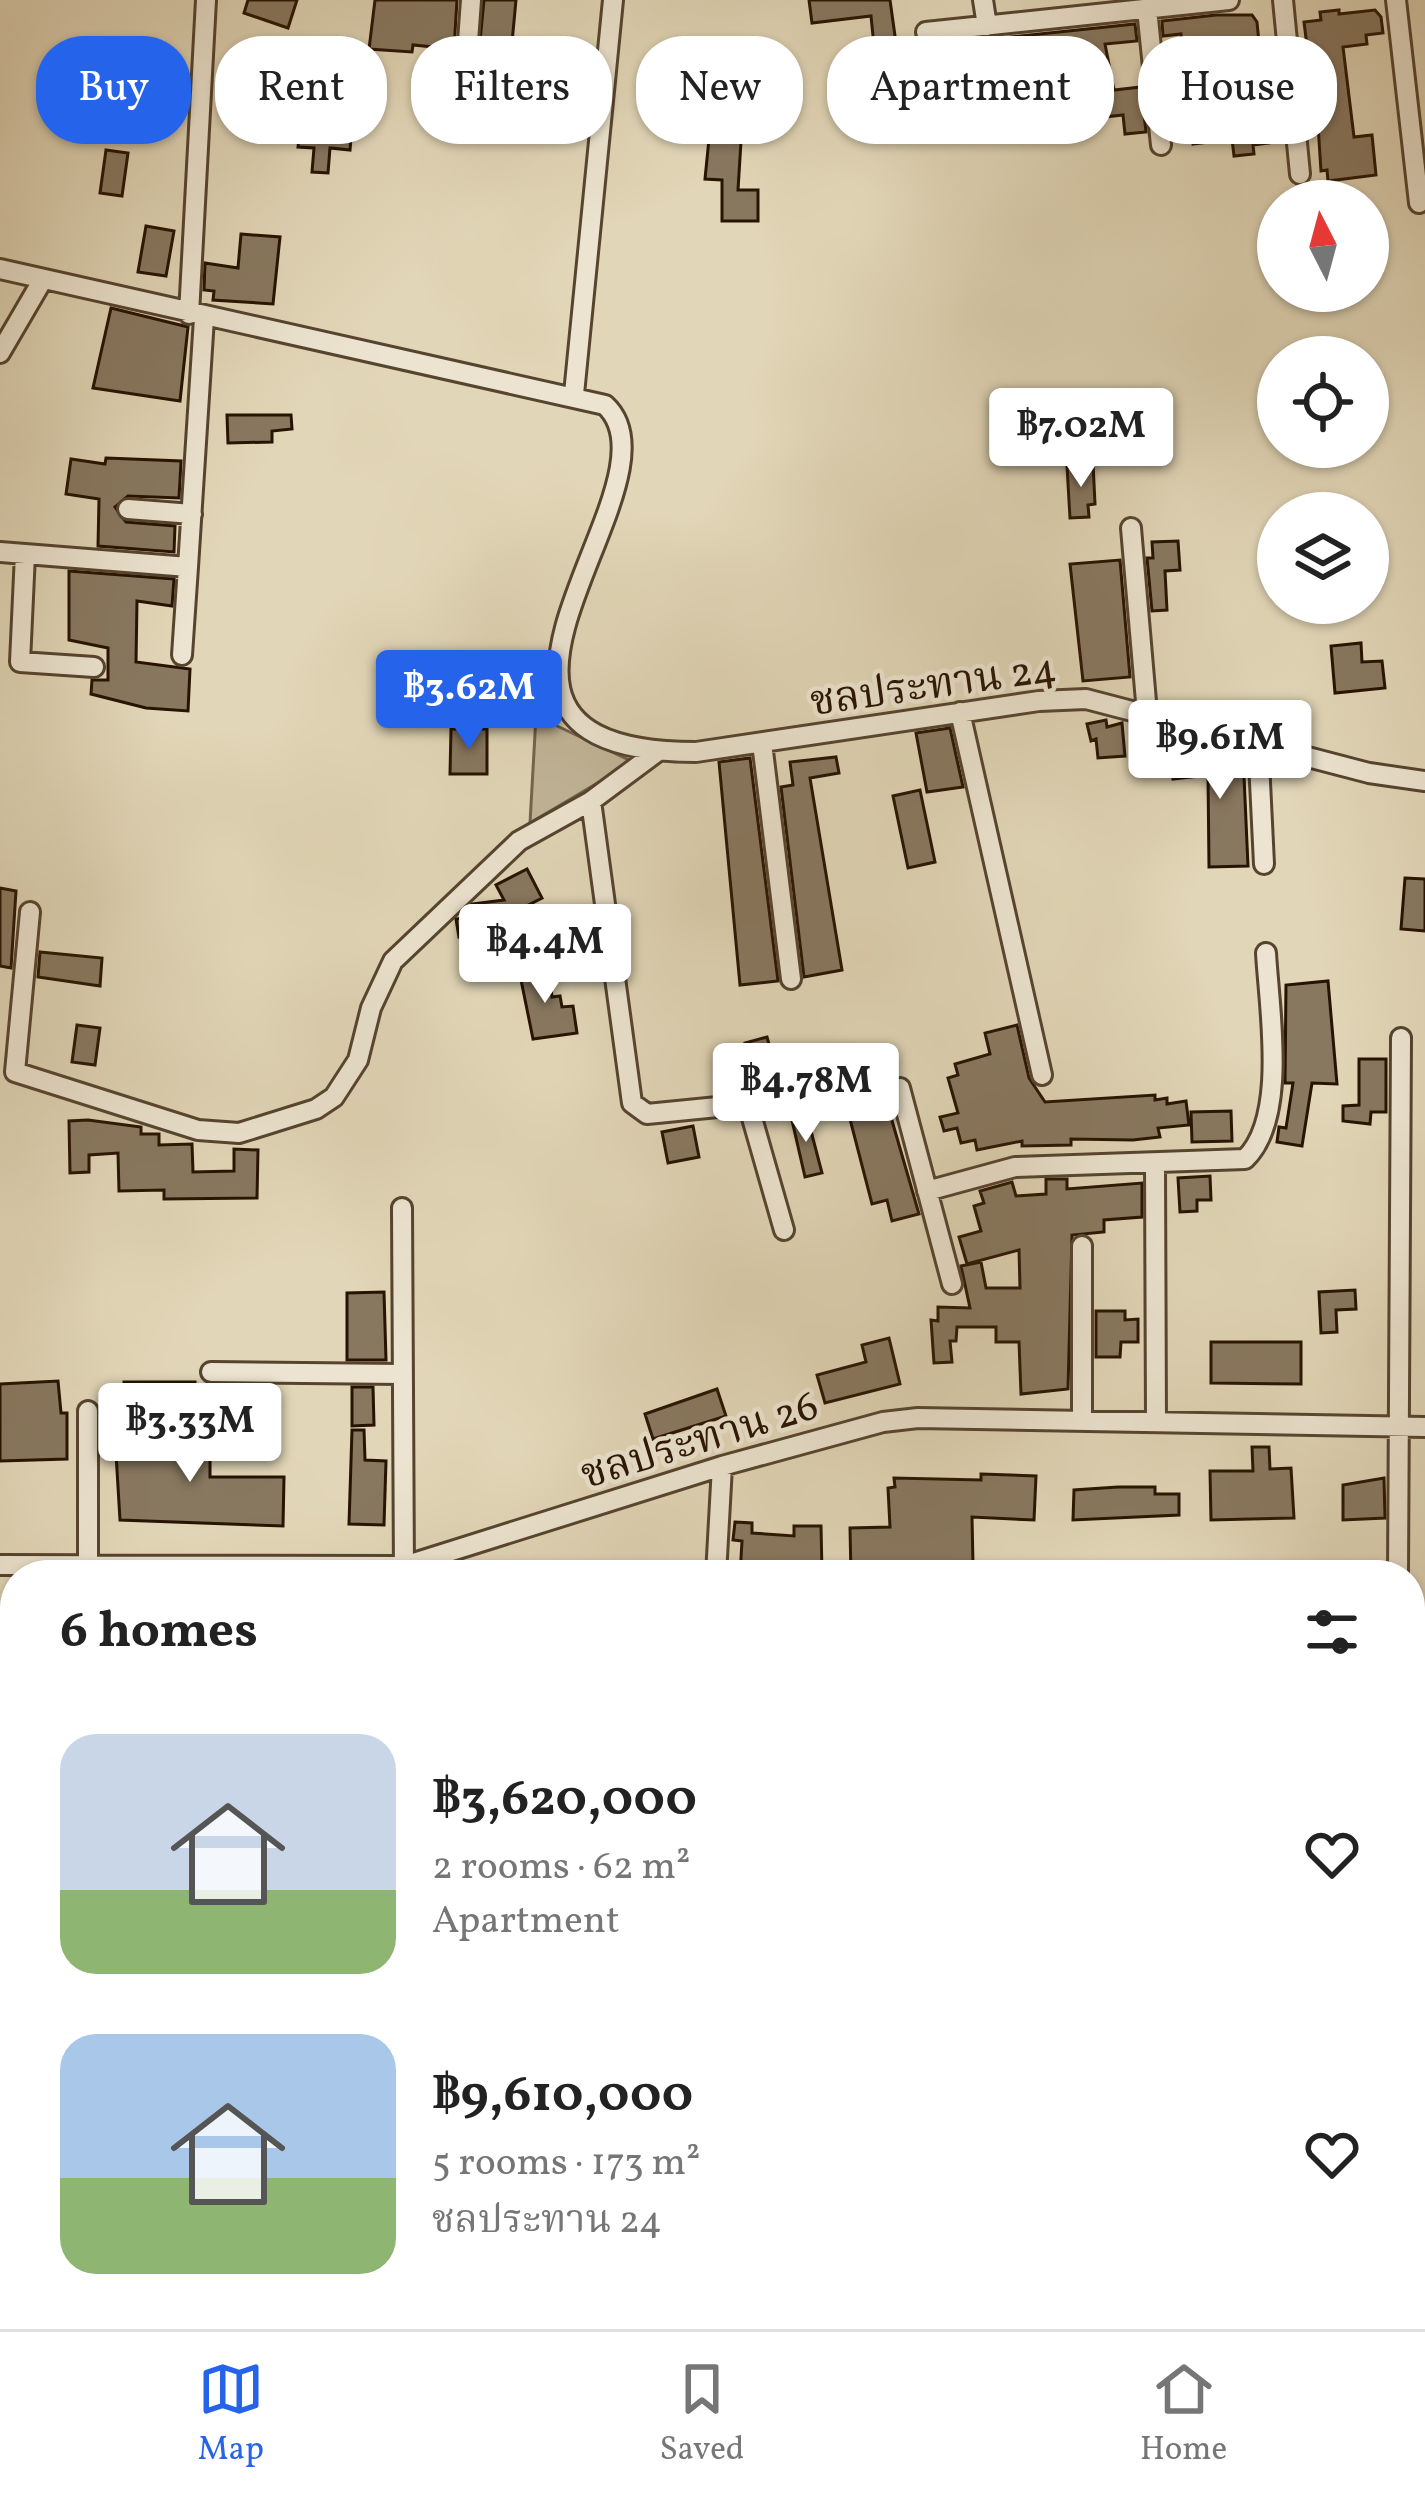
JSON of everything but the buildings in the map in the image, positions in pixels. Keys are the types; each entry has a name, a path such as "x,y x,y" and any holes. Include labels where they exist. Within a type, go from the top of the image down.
{"street":[{"path":"182,655 192,514 206,0"},
{"path":"468,36 471,0"},
{"path":"574,394 613,0"},
{"path":"983,0 987,26"},
{"path":"926,32 1229,0"},
{"path":"1283,0 1300,175"},
{"path":"1396,0 1419,203"},
{"path":"1147,9 1161,145"},
{"path":"0,269 197,316 574,394 616,416 622,436 617,469 560,651 557,688 584,725 614,741 657,752"},
{"path":"0,353 42,281"},
{"path":"128,509 192,514"},
{"path":"1131,528 1147,713"},
{"path":"0,552 188,567"},
{"path":"25,554 20,662 94,667"},
{"name":"ชลประทาน 24","path":"657,752 762,743 959,712 1086,699 1369,773 1425,781"},
{"path":"959,712 1042,1075"},
{"path":"1258,741 1264,864"},
{"path":"762,743 791,979"},
{"path":"30,912 15,1072 198,1130 239,1132 316,1109 334,1097 358,1060 371,1008 393,962 519,841 591,801 657,752"},
{"path":"591,801 632,1103 647,1114 748,1104 784,1230"},
{"path":"927,1191 1015,1167 1229,1163 1255,1150 1273,1089 1266,953"},
{"path":"1398,1560 1401,1038"},
{"path":"899,1088 952,1284"},
{"path":"1404,1144 1425,1145"},
{"path":"1155,1165 1156,1422"},
{"path":"402,1208 404,1560"},
{"path":"1082,1246 1082,1420"},
{"path":"211,1372 402,1374"},
{"path":"88,1411 88,1560"},
{"name":"ชลประทาน 26","path":"437,1560 722,1466 883,1422 1082,1420 1425,1427"},
{"path":"717,1560 722,1466"}],"shaded area":[{"path":"536,716 633,762 530,823"}]}
